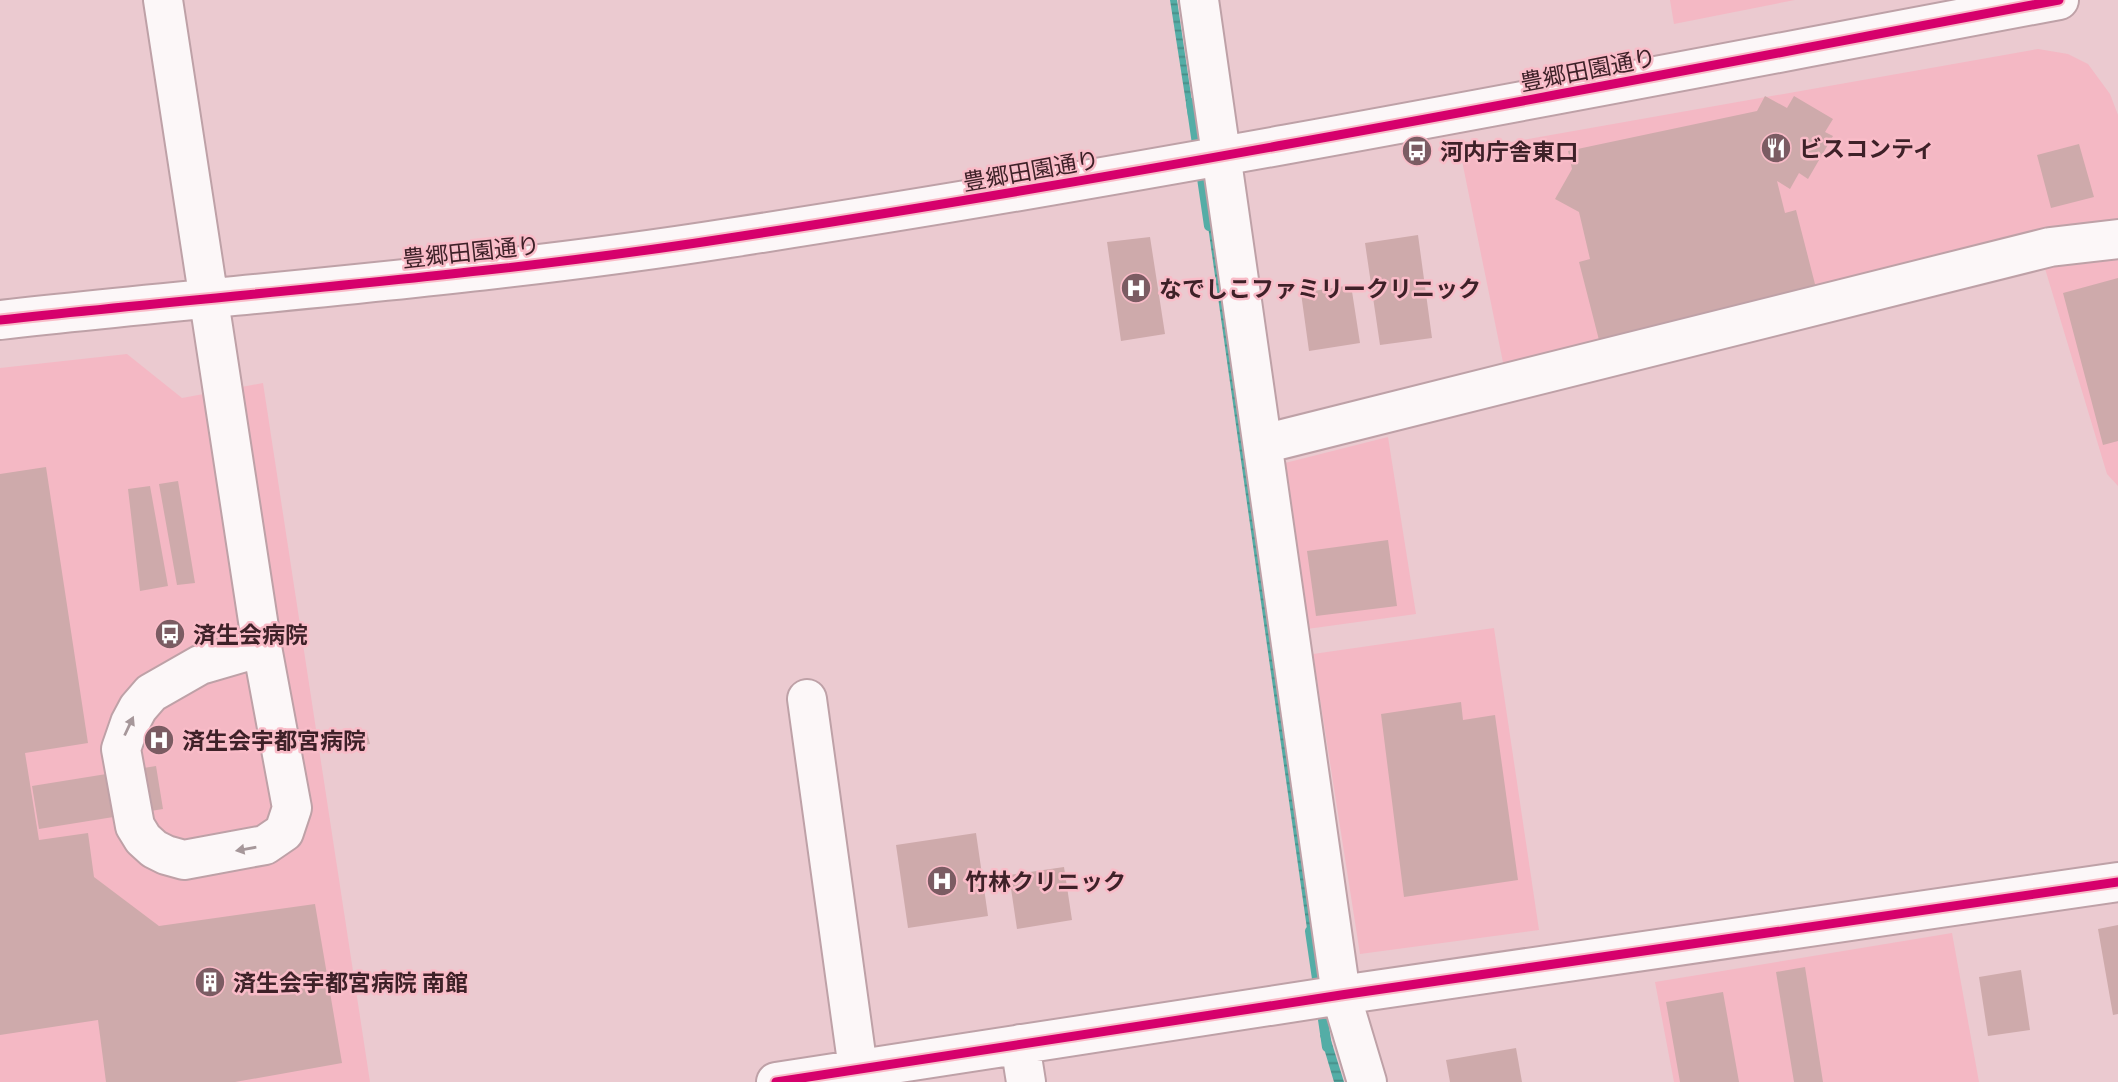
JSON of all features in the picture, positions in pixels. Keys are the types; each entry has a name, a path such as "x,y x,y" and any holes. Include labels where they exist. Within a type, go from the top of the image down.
{"street":[{"path":"163,0 262,647 292,808 284,832 265,845 184,860 154,849 143,839 135,826 121,749 126,730 138,708 151,693 200,665 262,647"},
{"path":"1199,0 1341,995 1367,1082"},
{"name":"豊郷田園通り","path":"0,320 493,269 727,239 1222,156 2059,0"},
{"path":"1263,444 2050,247 2118,239"},
{"path":"807,699 858,1069"},
{"path":"779,1082 1341,995 2118,882"},
{"path":"1020,1044 1026,1082"}],"shaded area":[{"path":"1670,0 1795,0 1674,24"},
{"path":"2038,49 2068,54 2088,64 2110,94 2118,115 2118,228 1505,372 1460,151"},
{"path":"2118,249 2118,486 2107,474 2043,262"},
{"name":"済生会宇都宮病院","path":"127,354 182,398 263,383 370,1082 0,1082 0,368"},
{"path":"1388,437 1416,614 1307,629 1285,463"},
{"path":"1494,628 1539,930 1360,954 1313,654"},
{"path":"1952,933 1979,1082 1674,1082 1655,982"}],"water":[{"path":"1170,0 1177,0 1194,115 1188,116"},
{"path":"1211,211 1315,943 1309,943 1206,212"},
{"path":"1329,1034 1344,1082 1334,1082 1320,1035"}],"building":[{"path":"1765,96 1787,108 1794,96 1833,119 1825,132 1833,136 1808,179 1799,173 1790,189 1777,181 1785,213 1796,210 1816,288 1600,344 1579,262 1590,259 1579,212 1555,199 1572,169 1568,151 1757,111"},
{"path":"2079,144 2094,197 2051,208 2037,155"},
{"path":"1418,235 1432,338 1380,345 1365,243"},
{"name":"なでしこファミリークリニック","path":"1150,237 1165,334 1121,341 1107,242"},
{"path":"2118,278 2118,441 2103,445 2063,293"},
{"path":"1351,285 1360,343 1309,351 1301,293"},
{"path":"46,467 88,743 25,753 39,840 88,833 94,877 159,926 315,904 342,1063 235,1082 106,1082 98,1020 0,1035 0,474"},
{"path":"178,481 195,583 177,585 159,484"},
{"path":"150,486 168,586 140,591 128,489"},
{"path":"1388,540 1397,606 1316,616 1307,551"},
{"path":"1461,702 1463,720 1495,715 1518,880 1404,897 1381,714"},
{"path":"367,732 370,744 349,748 346,737"},
{"path":"156,766 163,809 39,829 32,786"},
{"name":"竹林クリニック","path":"976,833 988,916 908,928 896,845"},
{"path":"1064,867 1072,920 1017,929 1009,875"},
{"path":"2118,925 2118,1014 2113,1015 2098,929"},
{"path":"1805,967 1823,1082 1794,1082 1776,972"},
{"path":"2021,970 2030,1030 1988,1036 1979,977"},
{"path":"1723,992 1739,1082 1680,1082 1666,1002"},
{"path":"1516,1048 1522,1082 1450,1082 1446,1060"}],"waterway":[{"path":"1191,103 1209,226"},
{"path":"1310,931 1327,1047"}],"cycle path":[{"path":"0,320 456,274 729,238 1229,155 2059,0"},
{"path":"776,1082 1341,995 2118,882"}],"place":[{"name":"ビスコンティ","path":"1776,148"},
{"name":"河内庁舎東口","path":"1417,151"},
{"name":"なでしこファミリークリニック","path":"1136,288"},
{"name":"済生会病院","path":"170,634"},
{"name":"済生会宇都宮病院","path":"159,740"},
{"name":"竹林クリニック","path":"942,881"},
{"name":"済生会宇都宮病院 南館","path":"210,982"}]}
